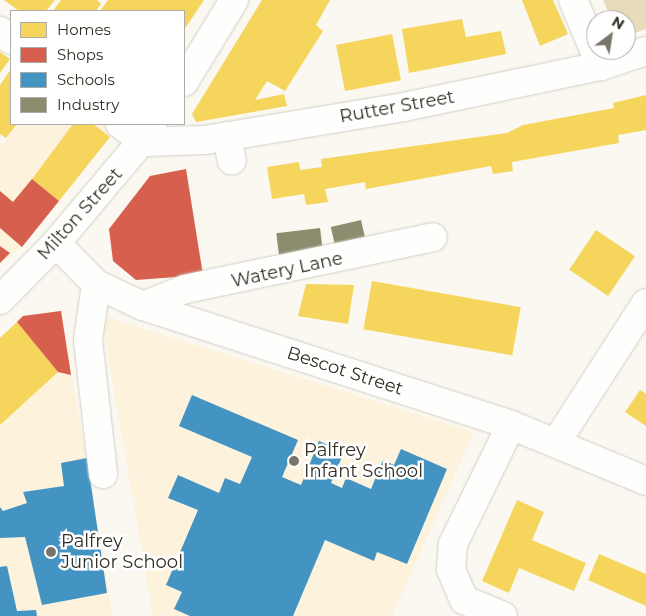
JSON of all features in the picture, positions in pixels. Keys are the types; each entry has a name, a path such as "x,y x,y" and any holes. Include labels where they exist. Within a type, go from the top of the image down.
{"street":[{"path":"185,80 234,0"},
{"path":"573,0 601,66"},
{"path":"0,31 10,39"},
{"name":"Rutter Street","path":"150,133 229,149 404,107 601,66 646,51"},
{"path":"123,125 150,133"},
{"name":"Milton Street","path":"0,300 56,243 150,133"},
{"name":"Watery Lane","path":"143,306 185,289 249,274 433,237"},
{"name":"Bescot Street","path":"56,243 96,284 143,306 557,441 646,481"},
{"path":"96,284 88,340 103,474"},
{"path":"557,441 646,303"},
{"path":"503,616 464,600 451,570 453,544 511,425"}],"shaded area":[{"path":"603,0 646,0 646,29 636,32 636,10 608,10"},
{"path":"16,125 118,125 22,247 0,263 0,148"},
{"path":"61,311 113,616 0,616 0,338 23,316"},
{"name":"Palfrey Infant School","path":"110,318 474,432 392,616 153,616 102,321"}],"building: Homes":[{"path":"4,0 55,0 47,10 18,10"},
{"path":"61,0 97,0 101,4 97,10 54,10"},
{"path":"108,0 204,0 185,28 185,10 101,10"},
{"path":"262,0 330,0 316,25 323,31 285,91 267,81 255,100 284,94 287,106 196,122 192,114"},
{"path":"522,0 553,0 568,34 540,46"},
{"path":"462,19 466,37 501,31 506,54 409,73 402,29"},
{"path":"392,34 401,80 345,91 336,45"},
{"path":"0,52 10,59 0,73"},
{"path":"10,70 10,125 16,125 6,138 0,134 0,85"},
{"path":"646,95 646,130 618,135 619,143 512,162 513,171 493,174 491,166 366,189 365,182 325,189 328,202 306,205 304,194 272,199 267,167 299,162 300,170 322,167 321,159 507,133 523,125 614,108 613,103"},
{"path":"72,125 94,125 110,137 59,201 32,179"},
{"path":"596,230 635,256 608,296 569,270"},
{"path":"372,281 521,307 512,355 363,329"},
{"path":"306,284 354,285 348,324 298,316"},
{"path":"17,322 58,372 0,425 0,338"},
{"path":"640,390 646,394 646,426 625,412"},
{"path":"517,500 544,512 532,540 586,563 574,591 519,568 509,593 482,581"},
{"path":"599,554 646,574 646,606 588,580"}],"building: Shops":[{"path":"186,169 203,275 136,280 113,261 109,229 150,176"},
{"path":"32,179 59,201 22,247 0,228 0,191 13,202"},
{"path":"0,246 10,253 0,263"},
{"path":"61,311 71,375 58,372 17,322 23,316"}],"building: Schools":[{"path":"192,395 298,440 282,477 301,485 319,441 344,452 331,483 342,488 346,478 371,489 383,460 394,465 401,449 447,469 407,564 377,552 374,561 325,540 293,616 190,616 174,609 182,592 166,585 198,510 168,498 178,475 219,493 225,478 240,484 252,457 179,426"},
{"name":"Palfrey Junior School","path":"87,458 107,593 42,605 25,537 0,538 0,507 3,511 27,503 23,492 64,486 61,463"},
{"path":"7,566 17,611 36,610 37,616 0,616 0,567"}],"building: Industry":[{"path":"361,220 366,242 336,249 331,227"},
{"path":"320,228 323,252 279,257 276,233"}],"place":[{"name":"Palfrey Infant School","path":"294,461"},
{"name":"Palfrey Junior School","path":"51,552"}]}
